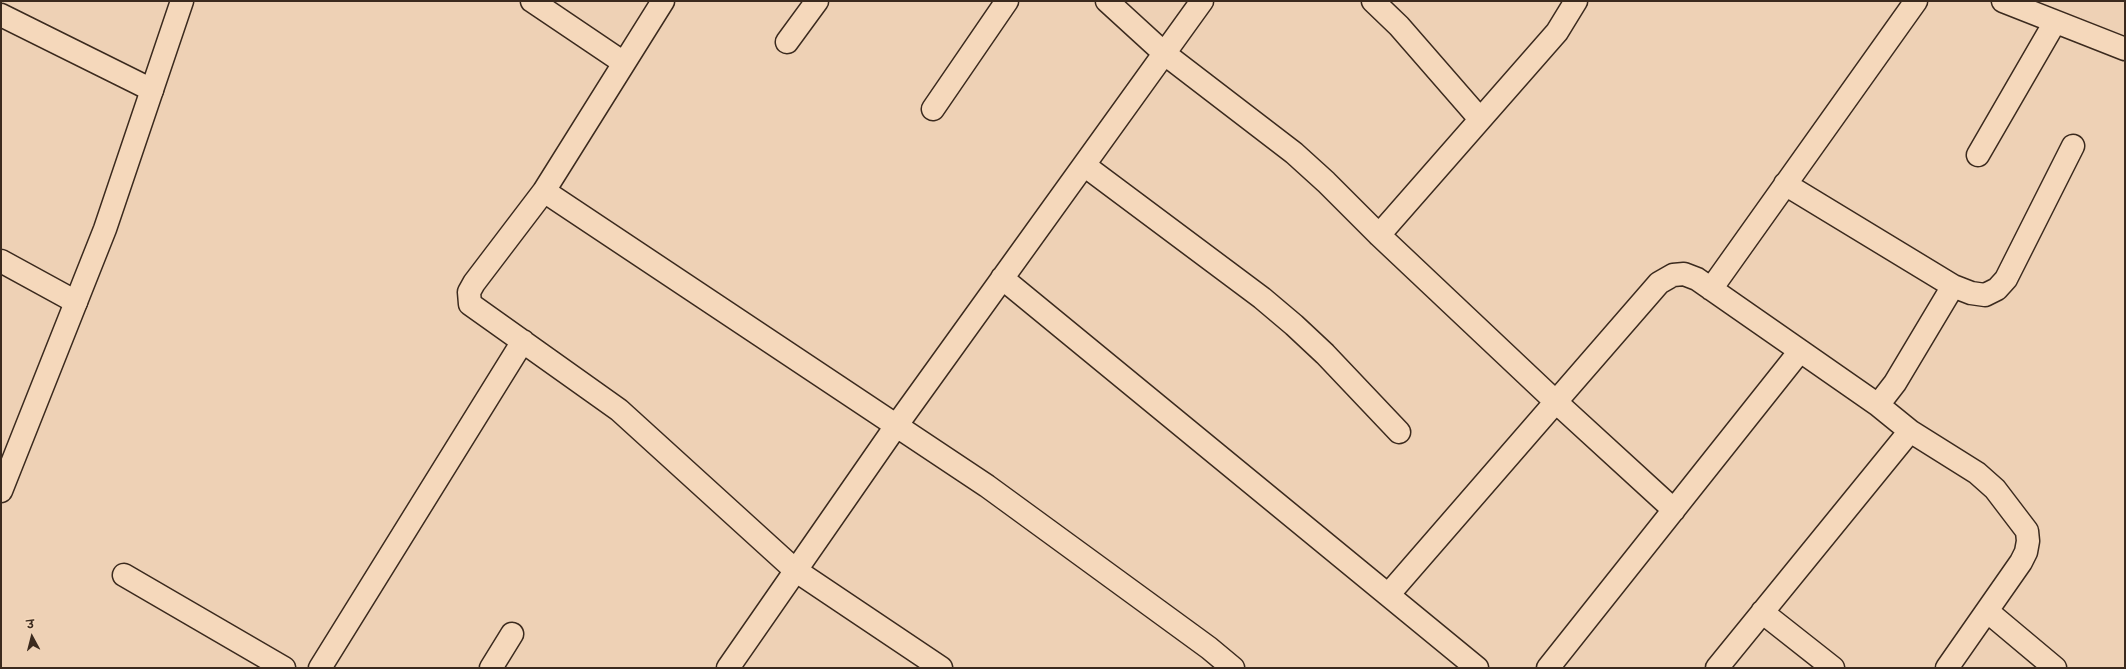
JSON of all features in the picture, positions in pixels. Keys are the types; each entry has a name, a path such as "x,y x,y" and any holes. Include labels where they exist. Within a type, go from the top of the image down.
{"street":[{"path":"1,491 105,229 182,1"},
{"path":"532,1 624,63"},
{"path":"662,1 544,191 474,283 469,292 470,304 619,410 796,570 941,668"},
{"path":"787,42 817,1"},
{"path":"933,109 1007,1"},
{"path":"1107,1 1164,54 1294,153 1556,402 1674,510"},
{"path":"728,668 896,426 1202,1"},
{"path":"1373,1 1399,26 1480,119"},
{"path":"1379,235 1557,32 1576,1"},
{"path":"1712,289 1784,184 1916,1"},
{"path":"2003,1 2039,7 2055,22 2125,49"},
{"path":"1,15 152,90"},
{"path":"1978,155 2055,22"},
{"path":"1784,184 1953,286 1970,293 1985,294 1997,289 2006,279 2073,146"},
{"path":"1084,165 1262,298 1325,354 1399,432"},
{"path":"544,191 988,486 1209,648 1233,668"},
{"path":"1,261 76,302"},
{"path":"1388,595 1659,283 1673,275 1684,274 1697,279 1712,289 1878,405 1910,431 1977,473 1995,489 2027,531 2028,541 2026,552 1947,668"},
{"path":"1002,278 1477,668"},
{"path":"1878,405 1895,383 1953,286"},
{"path":"320,668 523,341"},
{"path":"1548,668 1800,351"},
{"path":"1717,668 1910,431"},
{"path":"124,575 284,668"},
{"path":"1987,611 2055,668"},
{"path":"1762,612 1833,668"},
{"path":"491,668 512,634"}]}
